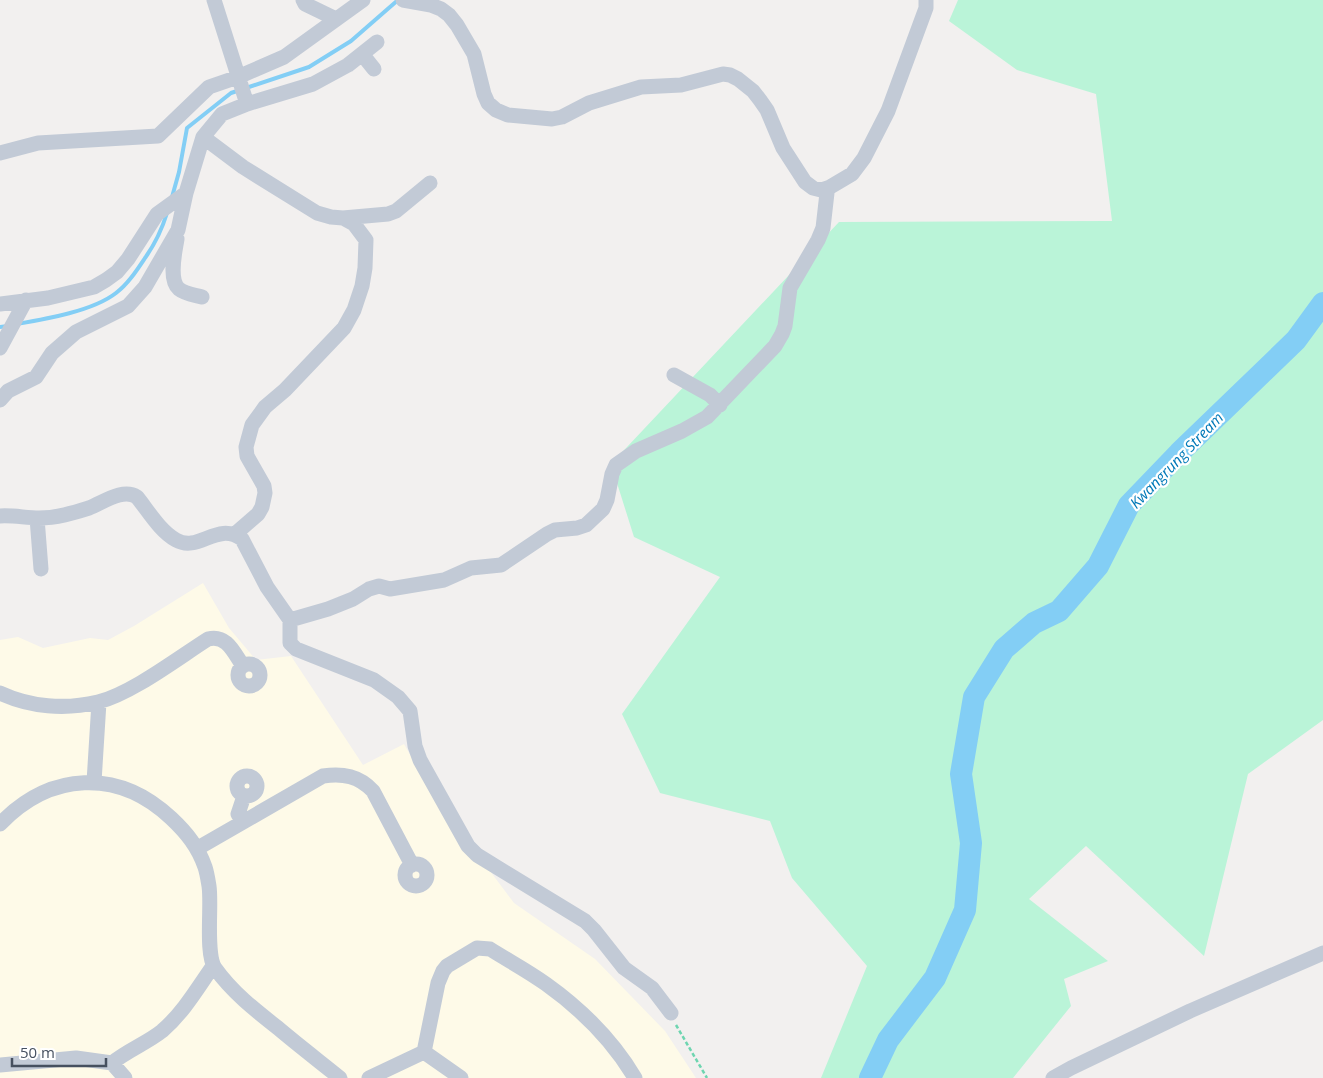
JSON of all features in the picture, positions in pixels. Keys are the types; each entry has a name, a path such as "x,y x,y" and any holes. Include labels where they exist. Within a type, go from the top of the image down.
{"street":[{"path":"214,0 247,104"},
{"path":"303,0 305,4 336,19"},
{"path":"0,153 38,143 158,136 209,87 284,57 362,0"},
{"path":"407,1 431,5 449,15 474,54 488,103 496,110 508,115 552,120 589,103 641,86 681,85 723,74 730,75 753,91 767,110 779,140 805,182 813,188 821,190 840,183 852,174 864,158 890,105 926,8 926,0"},
{"path":"202,297 183,292 178,288 174,281 173,268 178,230 186,193 203,137 222,114 247,104 314,84 348,64 377,42"},
{"path":"362,54 374,69"},
{"path":"203,137 243,167 317,213 331,217 344,218 388,214 396,211 430,183"},
{"path":"0,304 25,304 94,287 106,280 117,272 128,259 157,214 186,193"},
{"path":"290,620 353,599 369,588 379,586 390,589 444,580 471,568 501,564 555,530 577,528 586,525 603,509 616,465 636,451 694,425 707,417 775,346 782,334 787,317 790,288 823,228 827,193"},
{"path":"235,534 258,514 265,493 264,486 251,465 246,447 252,425 265,407 285,390 344,328 354,310 365,268 366,240 354,224 344,218"},
{"path":"0,400 8,391 36,377 52,353 76,332 128,306 137,298 178,230"},
{"path":"2,345 25,304"},
{"path":"674,375 710,395 720,405"},
{"path":"0,516 57,517 124,494 132,494 137,497 163,531 178,542 189,543 219,533 235,534 246,544 267,587 290,620 290,643 296,649 374,680 398,697 410,712 415,746 420,760 468,846 477,855 585,921 624,968 652,988 671,1013"},
{"path":"37,518 40,569"},
{"path":"0,693 14,699 44,705 62,706 99,702 128,688 214,637 228,643 243,666"},
{"path":"94,782 99,702"},
{"path":"198,848 323,776 338,774 365,782 373,791 412,865"},
{"path":"0,824 12,812 30,799 49,790 70,784 94,782 120,787 140,795 169,816 183,829 198,848 210,886 209,924 213,966 241,998 340,1078"},
{"path":"243,822 238,814 244,796"},
{"path":"424,1052 438,983 443,971 447,966 470,951 484,948 490,949 546,984 577,1010 615,1048 635,1078"},
{"path":"1053,1078 1190,1011 1323,953"},
{"path":"112,1063 161,1032 175,1018 213,966"},
{"path":"369,1078 424,1052"},
{"path":"424,1052 461,1078"},
{"path":"0,1064 76,1058 112,1063 125,1078"}],"path":[{"path":"671,1013 678,1029 707,1078"}],"shaded area":[{"path":"203,583 229,628 256,660 291,656 363,765 404,744 466,854 487,867 514,903 595,959 665,1031 696,1078 0,1078 0,640 18,637 43,648 90,638 108,640"}],"green space":[{"path":"958,0 1323,0 1323,720 1248,774 1204,956 1086,846 1029,899 1108,961 1064,979 1071,1006 1013,1078 821,1078 867,966 792,878 770,821 660,793 622,714 720,577 634,537 611,464 839,222 1112,221 1096,94 1017,70 949,21"}],"waterway":[{"path":"246,88 309,67 351,41 398,0"},
{"path":"172,197 179,172 187,128 231,93 240,90"},
{"path":"17,324 55,317 95,305 116,293 132,277 149,253 167,213"},
{"name":"Kwangrung Stream","path":"870,1078 888,1040 935,978 965,910 971,843 961,774 974,697 1004,649 1034,623 1059,611 1098,566 1129,505 1179,453 1296,340 1323,303"},
{"path":"0,327 8,326"}]}
